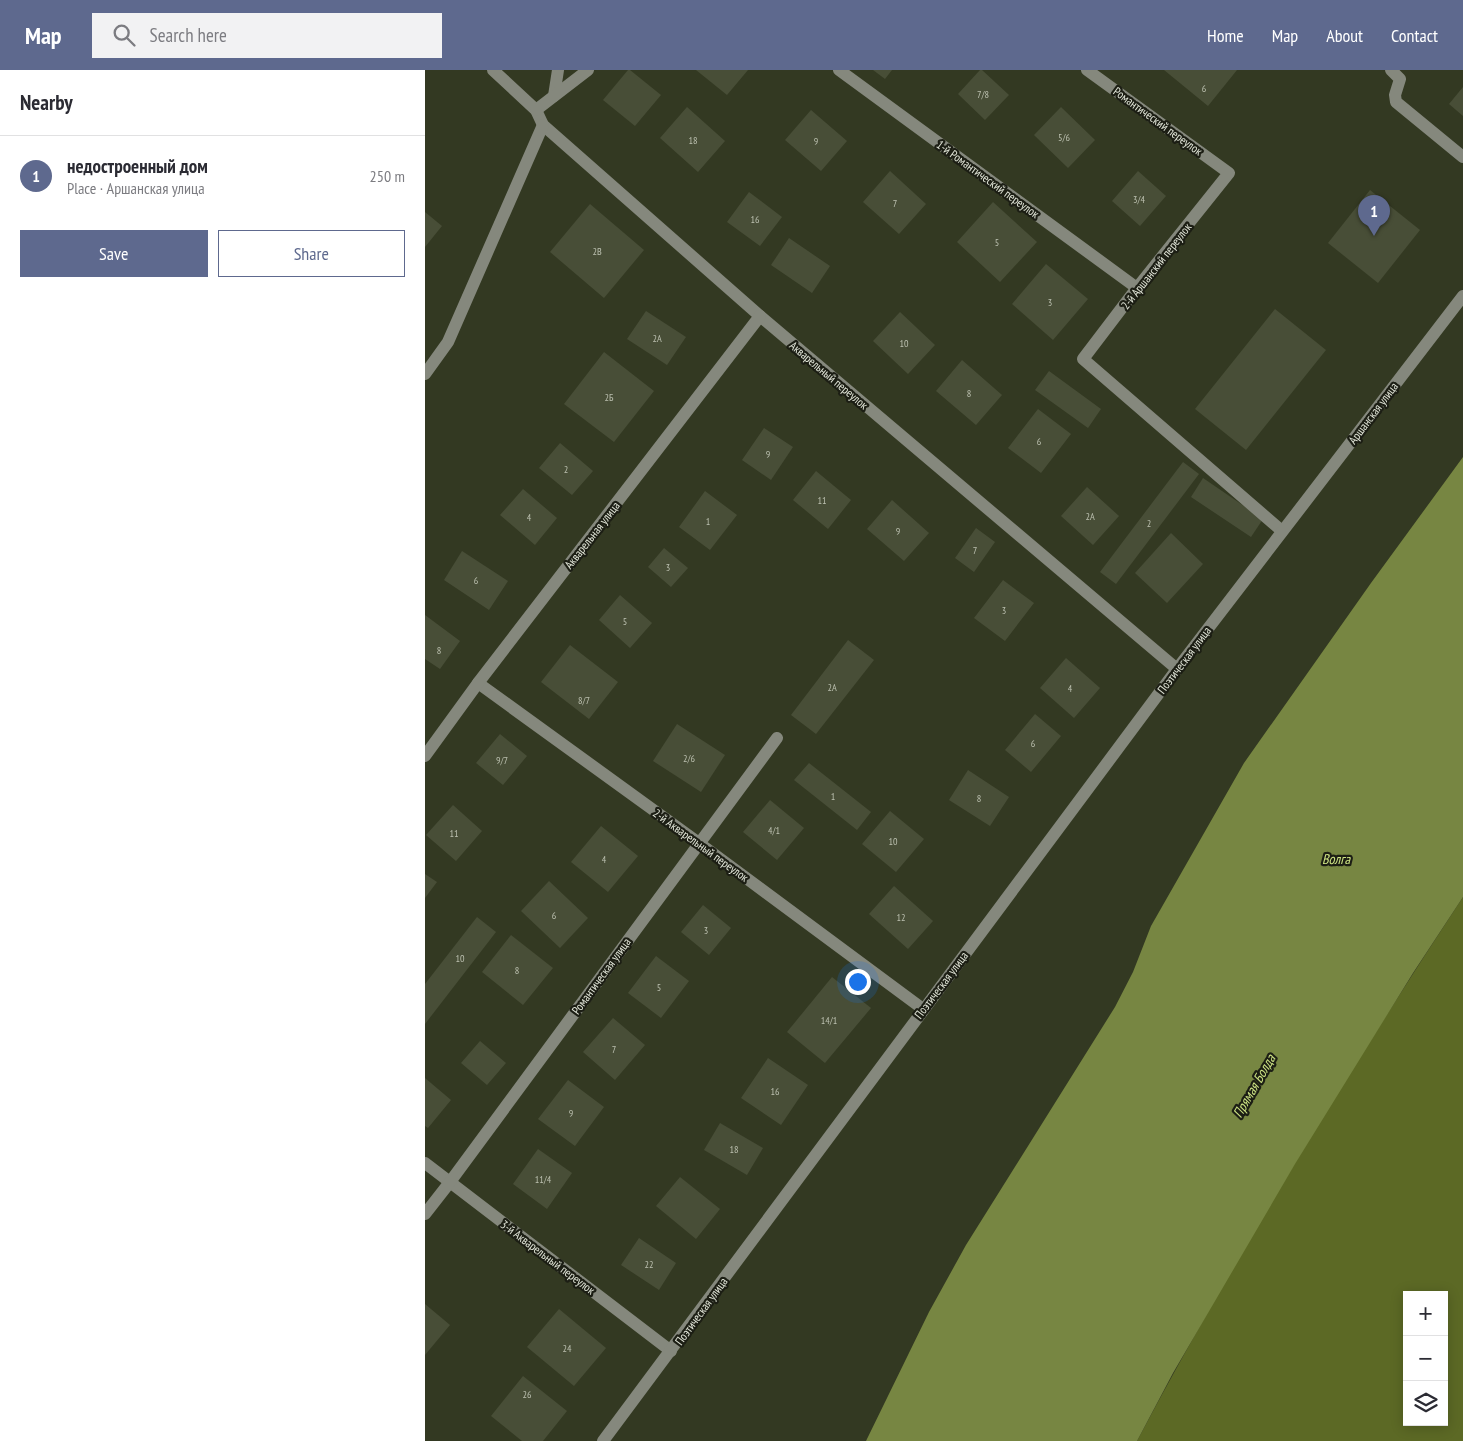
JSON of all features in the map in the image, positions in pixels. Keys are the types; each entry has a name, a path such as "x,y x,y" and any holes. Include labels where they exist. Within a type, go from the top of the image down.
{"street":[{"name":"Акварельный переулок","path":"493,70 536,110 543,125 760,316 1177,669"},
{"path":"554,96 559,70"},
{"path":"536,110 588,70"},
{"name":"1-й Романтический переулок","path":"839,70 1137,288"},
{"name":"Романтический переулок","path":"1087,70 1229,173"},
{"path":"1391,70 1400,79 1395,95 1396,102 1463,157"},
{"path":"425,374 448,342 543,125"},
{"name":"2-й Аршанский переулок","path":"1229,173 1083,359 1282,531"},
{"name":"Аршанская улица","path":"1282,531 1463,296"},
{"name":"Акварельная улица","path":"425,756 478,683 760,316"},
{"name":"Поэтическая улица","path":"603,1441 923,1009 1282,531"},
{"name":"2-й Акварельный переулок","path":"478,683 699,843 923,1009"},
{"name":"Романтическая улица","path":"425,1214 777,738"},
{"name":"3-й Акварельный переулок","path":"425,1163 671,1351"}],"shaded area":[{"path":"1463,897 1463,1441 1137,1441 1213,1302 1377,1030"}],"water":[{"name":"Волга","path":"1463,457 1463,897 1413,973 1295,1164 1173,1373 1137,1441 866,1441 929,1312 966,1245 1115,1007 1133,972 1151,926 1244,763"}],"building":[{"path":"628,70 661,95 635,126 603,100"},
{"path":"696,70 748,70 727,95"},
{"path":"873,70 892,70 885,79"},
{"path":"980,70 1009,95 985,120 958,94"},
{"path":"1164,70 1237,70 1208,106"},
{"path":"1463,87 1463,116 1449,104"},
{"path":"687,107 725,141 698,172 660,138"},
{"path":"1061,107 1095,140 1068,168 1034,135"},
{"path":"811,110 847,141 821,171 785,140"},
{"path":"890,171 926,204 899,234 863,202"},
{"path":"1138,171 1166,196 1140,226 1112,201"},
{"path":"1370,190 1420,230 1378,283 1328,243"},
{"path":"749,192 782,217 760,246 727,222"},
{"path":"993,202 1037,242 1000,282 957,242"},
{"path":"590,204 644,250 604,298 550,252"},
{"path":"425,212 442,226 425,247"},
{"path":"789,238 830,266 812,293 771,265"},
{"path":"1046,264 1088,299 1053,340 1012,304"},
{"path":"1275,309 1326,350 1246,450 1195,409"},
{"path":"646,311 686,337 667,365 627,339"},
{"path":"900,312 935,345 908,374 873,341"},
{"path":"604,352 654,391 614,442 564,404"},
{"path":"962,360 1002,395 976,425 936,391"},
{"path":"1049,371 1101,409 1088,428 1035,390"},
{"path":"1038,409 1071,434 1041,473 1008,448"},
{"path":"764,428 793,447 771,480 742,460"},
{"path":"560,443 593,471 572,495 539,468"},
{"path":"1183,462 1199,474 1116,584 1100,572"},
{"path":"816,471 851,500 828,529 793,500"},
{"path":"1203,478 1263,519 1251,537 1191,497"},
{"path":"1087,487 1119,516 1093,545 1061,516"},
{"path":"523,489 557,518 535,545 500,515"},
{"path":"705,491 737,515 710,550 679,527"},
{"path":"892,500 929,533 904,561 867,529"},
{"path":"976,528 995,542 974,572 955,558"},
{"path":"1171,533 1203,564 1167,603 1135,573"},
{"path":"664,548 688,568 671,587 648,567"},
{"path":"462,551 508,581 489,610 444,580"},
{"path":"1003,580 1034,603 1005,641 974,618"},
{"path":"620,595 652,623 630,648 599,620"},
{"path":"425,615 460,641 440,669 425,659"},
{"path":"848,640 874,660 816,734 791,715"},
{"path":"570,645 618,682 589,719 541,682"},
{"path":"1066,658 1100,688 1074,718 1040,688"},
{"path":"1035,714 1061,736 1031,772 1005,750"},
{"path":"677,724 725,755 701,792 653,761"},
{"path":"500,734 527,756 503,785 476,763"},
{"path":"809,763 871,812 857,830 794,780"},
{"path":"968,770 1009,797 990,826 949,800"},
{"path":"770,800 804,828 777,860 743,832"},
{"path":"453,805 482,831 456,861 426,835"},
{"path":"890,811 924,839 896,872 862,844"},
{"path":"601,826 638,856 608,892 571,862"},
{"path":"425,874 437,882 425,898"},
{"path":"549,881 588,918 560,948 521,911"},
{"path":"894,886 933,921 908,949 869,914"},
{"path":"703,905 731,928 709,955 681,932"},
{"path":"477,917 496,932 425,1024 425,984"},
{"path":"511,935 553,968 523,1005 482,972"},
{"path":"656,956 689,981 661,1018 628,993"},
{"path":"832,977 871,1008 825,1063 787,1032"},
{"path":"613,1018 645,1045 615,1080 583,1052"},
{"path":"480,1041 506,1063 487,1085 461,1063"},
{"path":"768,1058 808,1085 781,1125 741,1098"},
{"path":"425,1078 451,1100 428,1128 425,1126"},
{"path":"568,1080 604,1107 575,1146 538,1119"},
{"path":"720,1123 763,1148 747,1175 704,1150"},
{"path":"538,1149 572,1173 547,1209 513,1184"},
{"path":"680,1177 720,1209 696,1239 656,1206"},
{"path":"639,1238 676,1263 659,1290 621,1265"},
{"path":"425,1304 450,1325 425,1355"},
{"path":"559,1309 606,1348 574,1386 527,1347"},
{"path":"523,1376 567,1411 543,1441 522,1441 491,1416"}],"place":[{"name":"недостроенный дом","path":"1374,236"}],"water label":[{"name":"Прямая Болда","path":"1254,1086"}]}
